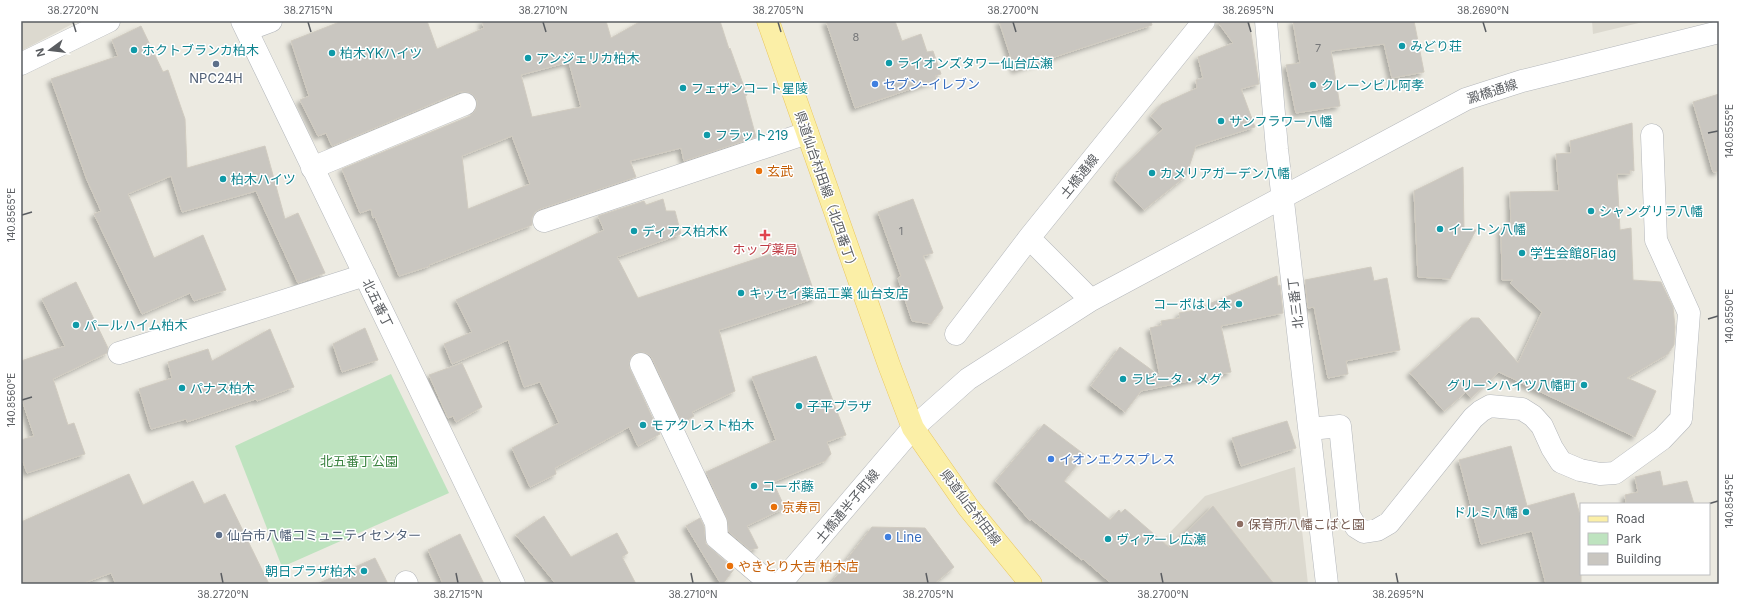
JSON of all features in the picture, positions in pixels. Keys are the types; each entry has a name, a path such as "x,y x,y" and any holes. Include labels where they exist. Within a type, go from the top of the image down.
{"main road":[{"name":"県道仙台村田線（北四番丁）","path":"768,21 806,134 913,428"},
{"name":"県道仙台村田線","path":"913,428 968,507 1031,584"}],"street":[{"path":"21,64 109,21"},
{"path":"245,26 271,21"},
{"name":"土橋通線","path":"956,334 1029,238 1204,21"},
{"name":"北三番丁","path":"1266,21 1276,149 1283,197 1327,584"},
{"name":"北五番丁","path":"245,26 312,168 514,584"},
{"name":"澱橋通線","path":"1091,300 1466,99 1522,81 1719,32"},
{"path":"312,168 465,104"},
{"path":"544,221 806,134"},
{"path":"1310,429 1340,426 1349,515 1356,527 1364,532 1377,530 1388,523 1474,418 1490,406 1522,409 1533,416 1542,426 1552,448 1562,462 1580,470 1600,474 1615,473 1662,439 1682,418 1689,313 1656,240 1652,135"},
{"path":"1029,238 1091,300"},
{"path":"119,353 364,275"},
{"name":"土橋通半子町線","path":"780,584 913,428 968,379 1091,300"},
{"path":"641,364 716,523 717,538 771,584"}],"shaded area":[{"path":"21,21 78,21 21,51"},
{"path":"1592,21 1647,21 1593,34"},
{"name":"保育所八幡こばと園","path":"1295,467 1308,584 1179,584 1152,551 1205,496"}],"green space":[{"name":"北五番丁公園","path":"391,374 449,493 282,567 235,446"}],"building":[{"path":"342,21 427,21 437,49 484,28 482,21 606,21 611,38 641,21 720,21 747,95 745,96 756,137 684,161 681,148 630,161 636,177 540,209 535,212 532,218 532,225 429,265 430,266 399,276 375,217 373,218 371,209 360,213 342,169 470,116 475,111 477,100 472,94 460,92 332,146 326,133 318,136 300,100 309,96 291,41","holes":["569,62 581,107 532,117 521,75","512,136 530,184 468,209 462,156"]},
{"name":"ライオンズタワー仙台広瀬","path":"826,21 895,21 902,41 921,34 927,52 933,51 941,74 935,76 937,80 855,108"},
{"name":"ライオンズタワー仙台広瀬","path":"999,21 1151,21 1152,25 1015,70"},
{"path":"1217,21 1249,21 1259,84 1241,89 1255,127 1196,146 1186,176 1144,210 1115,180 1119,171 1163,129 1151,116 1162,104 1197,88 1196,80 1203,78 1198,57 1233,43"},
{"path":"1293,21 1414,21 1424,72 1392,78 1384,44 1331,51 1340,106 1296,113 1286,65 1300,63"},
{"path":"141,26 163,72 168,70 185,119 187,168 265,146 285,219 298,213 325,273 298,283 256,191 182,212 171,176 128,194 154,258 203,235 226,290 194,301 190,293 142,314 94,214 101,211 87,180 51,79 118,56 112,40"},
{"path":"1719,94 1719,171 1713,172 1693,102"},
{"path":"1632,123 1634,171 1630,170 1630,174 1617,174 1620,230 1631,228 1633,280 1661,282 1673,307 1675,327 1674,345 1668,354 1627,378 1656,391 1635,437 1499,372 1471,398 1466,392 1444,411 1410,373 1471,318 1479,318 1518,363 1542,312 1510,283 1513,280 1502,280 1501,228 1511,228 1510,192 1559,191 1556,154 1571,153 1570,141"},
{"name":"イートン八幡","path":"1463,167 1464,230 1476,230 1450,279 1418,277 1414,191"},
{"path":"663,199 666,211 675,211 681,234 617,257 638,298 798,245 816,298 719,330 735,391 692,412 694,416 682,423 652,358 648,354 642,352 635,353 631,357 629,363 630,369 660,434 638,446 629,427 555,468 556,474 530,487 512,448 559,423 540,382 524,387 508,340 452,364 444,344 472,332 456,300 604,230 598,216 644,201 646,205"},
{"path":"913,199 933,253 923,256 943,308 931,324 912,321 898,278 901,276 878,212"},
{"path":"1371,267 1374,281 1387,278 1400,350 1346,361 1348,374 1328,378 1314,307 1308,308 1305,280"},
{"path":"1277,276 1278,286 1280,285 1283,313 1221,326 1231,372 1141,391 1125,412 1091,386 1120,347 1160,376 1150,328 1162,325 1161,321 1180,318 1179,313 1200,309 1199,308"},
{"path":"76,282 108,348 107,353 53,379 68,425 74,423 85,454 27,473 21,456 21,440 34,436 21,397 21,361 65,346 42,299"},
{"path":"365,328 378,360 342,372 333,344"},
{"path":"270,329 294,387 257,401 256,399 187,422 186,419 151,429 139,389 172,378 168,362 208,349 212,361"},
{"path":"816,356 846,435 827,442 831,454 825,461 773,482 785,508 747,526 758,548 750,550 729,532 727,518 706,472 776,440 752,377"},
{"path":"462,363 482,407 456,422 453,416 448,418 429,375"},
{"path":"1287,421 1296,448 1241,466 1232,438"},
{"path":"1044,424 1085,455 1064,481 1110,520 1119,510 1121,513 1125,509 1170,548 1213,506 1274,584 1112,584 1083,559 1082,560 1031,519 1030,521 996,481"},
{"name":"ドルミ八幡","path":"1511,446 1527,506 1574,493 1580,515 1581,584 1546,584 1532,531 1481,544 1459,460"},
{"path":"1660,471 1663,486 1687,481 1694,503 1626,503 1625,495 1638,492 1635,477"},
{"path":"129,474 143,505 193,481 204,504 225,494 269,584 116,584 111,573 81,584 21,584 21,522"},
{"path":"544,516 571,557 617,533 628,553 622,557 636,584 556,584 516,535"},
{"path":"700,518 704,526 706,544 734,569 723,584 721,584 686,526"},
{"path":"872,527 925,528 954,567 934,584 830,584 846,565 844,563"},
{"path":"460,534 484,584 443,584 428,550"},
{"name":"朝日プラザ柏木","path":"375,558 388,584 317,584"}],"place":[{"name":"みどり荘","path":"1402,46"},
{"name":"ホクトブランカ柏木","path":"134,50"},
{"name":"柏木YKハイツ","path":"332,53"},
{"name":"アンジェリカ柏木","path":"528,58"},
{"name":"ライオンズタワー仙台広瀬","path":"889,63"},
{"name":"NPC24H","path":"216,64"},
{"name":"セブン-イレブン","path":"875,84"},
{"name":"クレーンビル阿孝","path":"1313,85"},
{"name":"フェザンコート星陵","path":"683,88"},
{"name":"サンフラワー八幡","path":"1221,121"},
{"name":"フラット219","path":"707,135"},
{"name":"玄武","path":"759,171"},
{"name":"カメリアガーデン八幡","path":"1152,173"},
{"name":"柏木ハイツ","path":"223,179"},
{"name":"シャングリラ八幡","path":"1591,211"},
{"name":"イートン八幡","path":"1440,229"},
{"name":"ディアス柏木K","path":"634,231"},
{"name":"ホップ薬局","path":"765,235"},
{"name":"学生会館8Flag","path":"1522,253"},
{"name":"キッセイ薬品工業 仙台支店","path":"741,293"},
{"name":"コーポはし本","path":"1239,304"},
{"name":"パールハイム柏木","path":"76,325"},
{"name":"ラビータ・メグ","path":"1123,379"},
{"name":"グリーンハイツ八幡町","path":"1584,385"},
{"name":"パナス柏木","path":"182,388"},
{"name":"子平プラザ","path":"799,406"},
{"name":"モアクレスト柏木","path":"643,425"},
{"name":"イオンエクスプレス","path":"1051,459"},
{"name":"コーポ藤","path":"754,486"},
{"name":"京寿司","path":"774,507"},
{"name":"ドルミ八幡","path":"1526,512"},
{"name":"保育所八幡こばと園","path":"1240,524"},
{"name":"仙台市八幡コミュニティセンター","path":"219,535"},
{"name":"Line","path":"888,537"},
{"name":"ヴィアーレ広瀬","path":"1108,539"},
{"name":"やきとり大吉 柏木店","path":"730,566"},
{"name":"朝日プラザ柏木","path":"364,571"}]}
